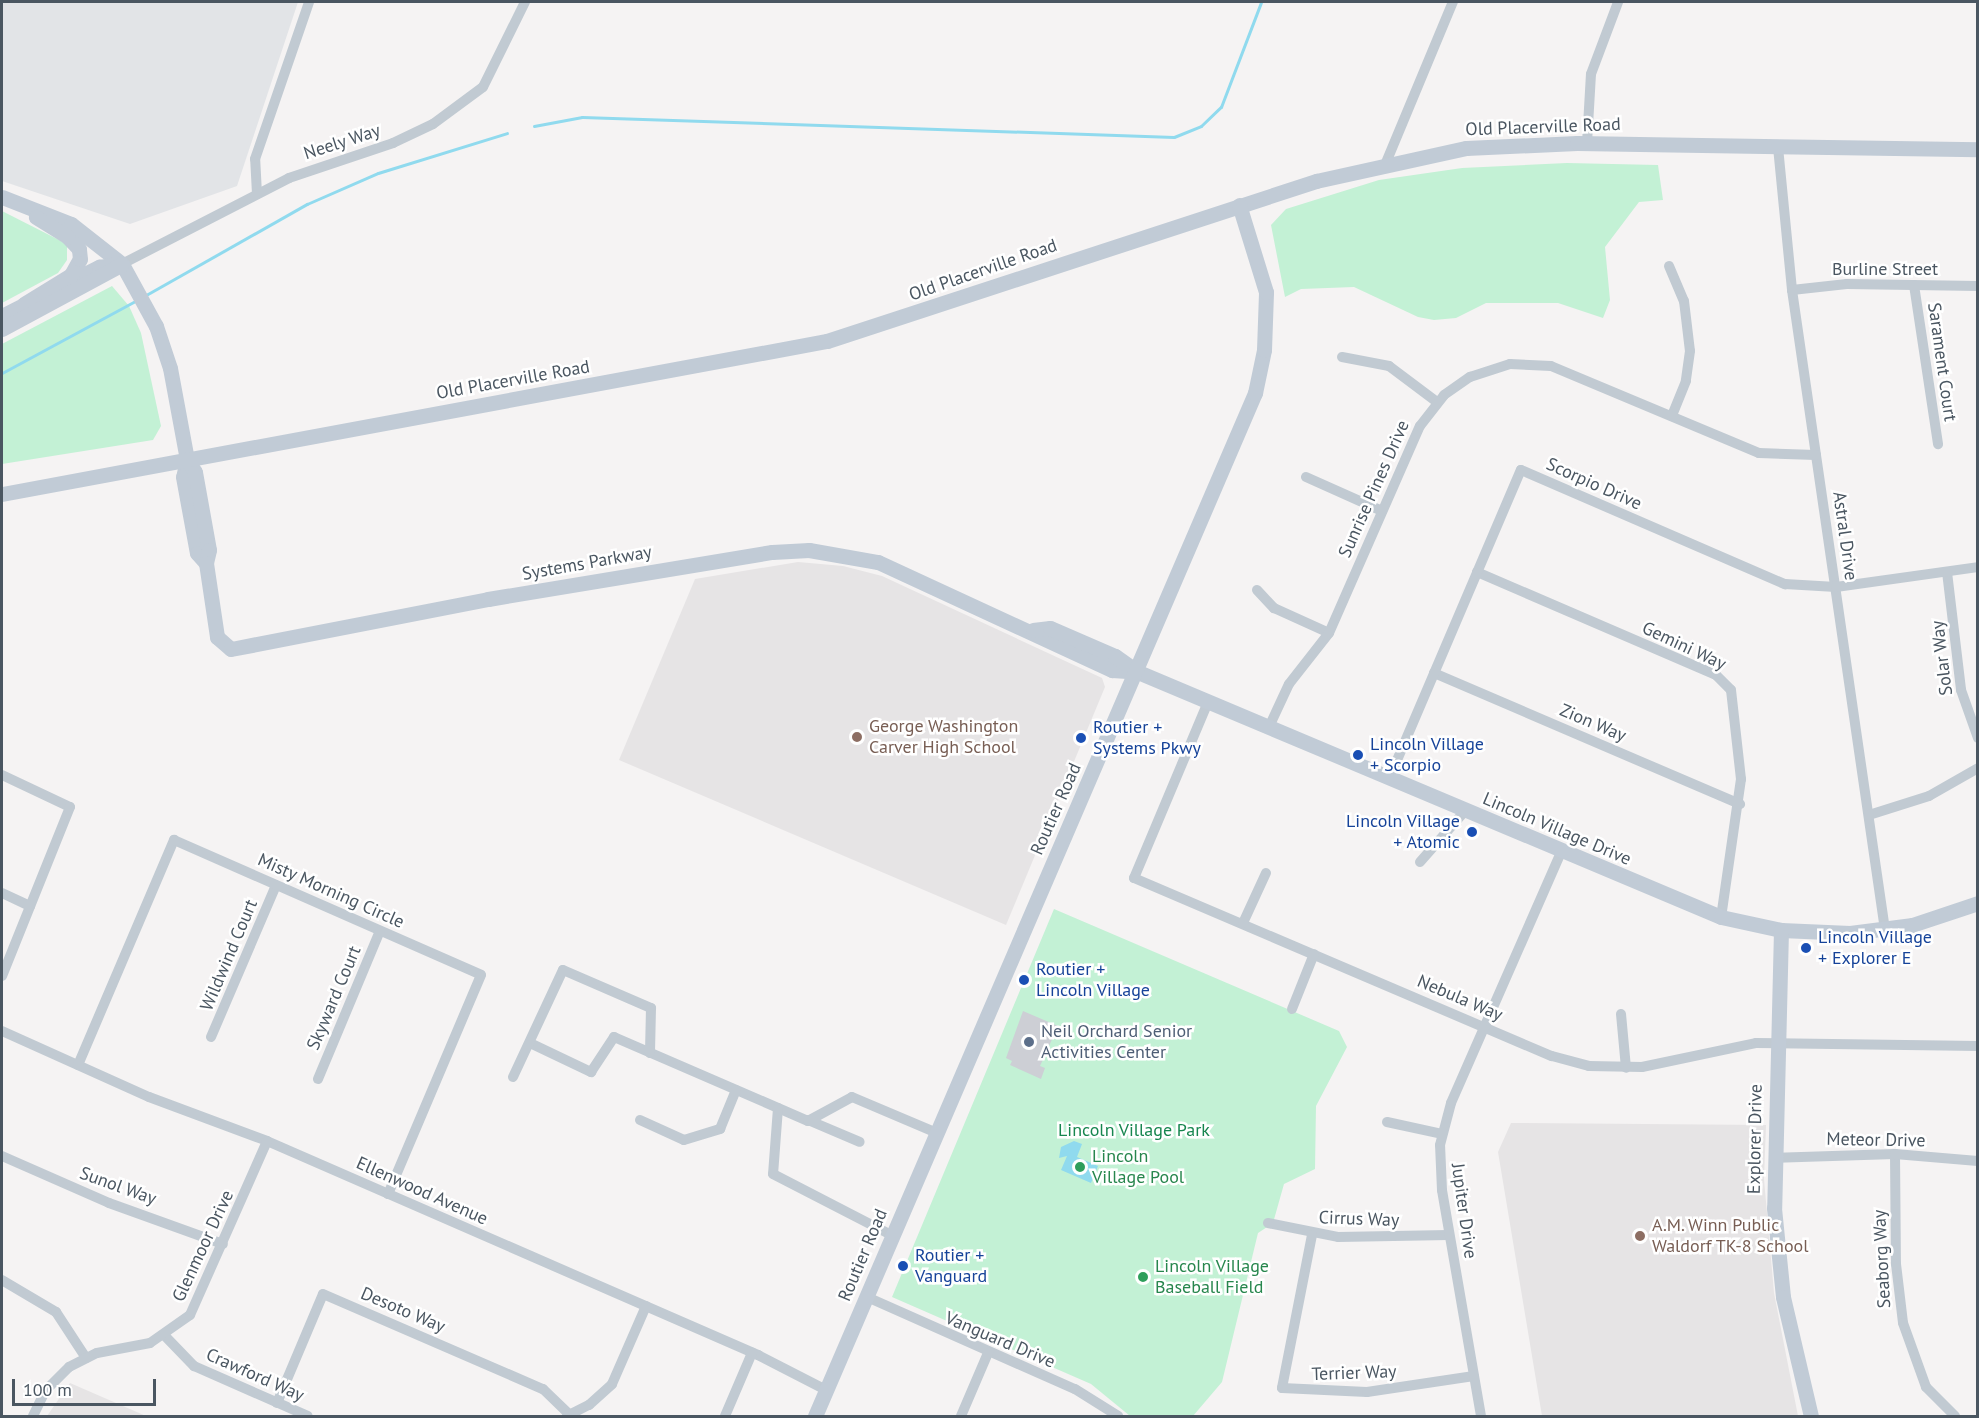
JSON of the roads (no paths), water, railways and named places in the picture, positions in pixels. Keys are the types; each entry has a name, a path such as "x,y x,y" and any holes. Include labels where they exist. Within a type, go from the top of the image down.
{"street":[{"path":"257,194 255,159 309,2"},
{"name":"Neely Way","path":"122,264 257,194 433,124 483,87 525,2"},
{"path":"1385,165 1453,2"},
{"path":"1587,143 1591,74 1618,2"},
{"name":"Old Placerville Road","path":"2,494 827,341 1239,205 1385,165 1466,148 1587,143 1977,149"},
{"name":"Astral Drive","path":"1778,147 1792,290 1886,930"},
{"path":"2,198 71,224 122,264"},
{"path":"2,198 48,223 79,249 80,259 71,275 24,304"},
{"name":"Routier Road","path":"815,1416 1245,421 1262,365 1266,292 1239,205"},
{"path":"2,316 99,267 122,264"},
{"path":"2,329 122,264"},
{"name":"Systems Parkway","path":"122,264 147,312 170,368 186,460 195,472 209,550 206,563 217,637 231,649 510,595 772,552 809,550 878,562 1033,630 1046,641 1112,670 1137,672"},
{"path":"1669,266 1684,301 1690,351 1686,381 1672,416"},
{"name":"Burline Street","path":"1792,290 1835,284 1977,286"},
{"name":"Sarament Court","path":"1914,285 1938,444"},
{"path":"1342,357 1389,366 1437,402"},
{"name":"Sunrise Pines Drive","path":"1269,727 1288,684 1329,633 1420,426 1437,402 1479,372 1530,363 1571,372 1759,453 1816,455"},
{"name":"Scorpio Drive","path":"1389,778 1521,470 1768,578 1797,586 1836,587 1977,567"},
{"path":"1306,477 1382,511"},
{"name":"Gemini Way","path":"1477,572 1724,681 1734,700 1739,733 1740,804 1721,917"},
{"name":"Solar Way","path":"1947,572 1961,690 1977,738"},
{"path":"1257,590 1274,608 1329,633"},
{"name":"Lincoln Village Drive","path":"1137,672 1561,852 1721,917 1780,930 1842,934 1886,930 1977,903"},
{"name":"Zion Way","path":"1434,673 1740,804"},
{"name":"Nebula Way","path":"1208,702 1134,878 1564,1060 1626,1068 1713,1049 1777,1042 1977,1046"},
{"path":"1869,815 1929,796 1977,768"},
{"path":"2,775 70,807 2,976"},
{"path":"1420,862 1465,811"},
{"name":"Misty Morning Circle","path":"78,1065 174,840 481,975 388,1194"},
{"name":"Jupiter Drive","path":"1481,1416 1439,1167 1442,1134 1484,1027 1561,852"},
{"path":"1243,923 1266,873"},
{"name":"Wildwind Court","path":"212,1037 276,885"},
{"path":"2,893 30,906"},
{"name":"Explorer Drive","path":"1780,930 1774,1158 1783,1297 1810,1416"},
{"name":"Skyward Court","path":"318,1079 380,931"},
{"path":"1292,1009 1314,954"},
{"path":"513,1077 563,970 651,1008 650,1053"},
{"path":"1621,1014 1626,1068"},
{"name":"Ellenwood Avenue","path":"2,1031 78,1065 267,1142 646,1306 752,1353 826,1390"},
{"path":"530,1042 591,1072 614,1037 860,1142"},
{"path":"640,1120 684,1140 711,1132 720,1129 736,1090"},
{"path":"808,1120 852,1097 937,1133"},
{"path":"778,1108 773,1174 861,1223 893,1236"},
{"path":"1387,1122 1442,1134"},
{"name":"Glenmoor Drive","path":"33,1416 52,1382 86,1358 165,1336 196,1306 267,1142"},
{"name":"Meteor Drive","path":"1774,1158 1895,1154 1977,1161"},
{"name":"Seaborg Way","path":"1895,1154 1896,1264 1903,1323 1926,1387 1955,1416"},
{"name":"Sunol Way","path":"2,1156 109,1203 223,1244"},
{"name":"Cirrus Way","path":"1268,1223 1312,1234 1367,1239 1449,1235"},
{"name":"Terrier Way","path":"1312,1234 1282,1388 1367,1392 1474,1376"},
{"path":"2,1280 56,1312 86,1358"},
{"name":"Desoto Way","path":"277,1403 323,1294 543,1389 569,1416"},
{"name":"Vanguard Drive","path":"867,1297 988,1353 1075,1389 1118,1416"},
{"path":"569,1416 589,1405 612,1384 646,1306"},
{"name":"Crawford Way","path":"165,1336 194,1366 308,1416"},
{"path":"725,1416 752,1353"},
{"path":"961,1416 988,1353"}],"water":[{"path":"1074,1141 1082,1144 1077,1157 1098,1166 1091,1183 1061,1170 1067,1156 1059,1158 1061,1147"}],"waterway":[{"path":"534,126 582,117 1174,137 1201,126 1221,107 1261,2"},
{"path":"146,295 307,204 378,173 507,133"},
{"path":"2,373 137,300"}],"place":[{"name":"George Washington Carver High School","path":"857,737"},
{"name":"Routier + Systems Pkwy","path":"1081,738"},
{"name":"Lincoln Village + Scorpio","path":"1358,755"},
{"name":"Lincoln Village + Atomic","path":"1472,832"},
{"name":"Lincoln Village + Explorer E","path":"1806,948"},
{"name":"Routier + Lincoln Village","path":"1024,980"},
{"name":"Neil Orchard Senior Activities Center","path":"1029,1042"},
{"name":"Lincoln Village Pool","path":"1080,1167"},
{"name":"A.M. Winn Public Waldorf TK-8 School","path":"1640,1236"},
{"name":"Routier + Vanguard","path":"903,1266"},
{"name":"Lincoln Village Baseball Field","path":"1143,1277"}],"park label":[{"name":"Lincoln Village Park","path":"1134,1130"}]}
